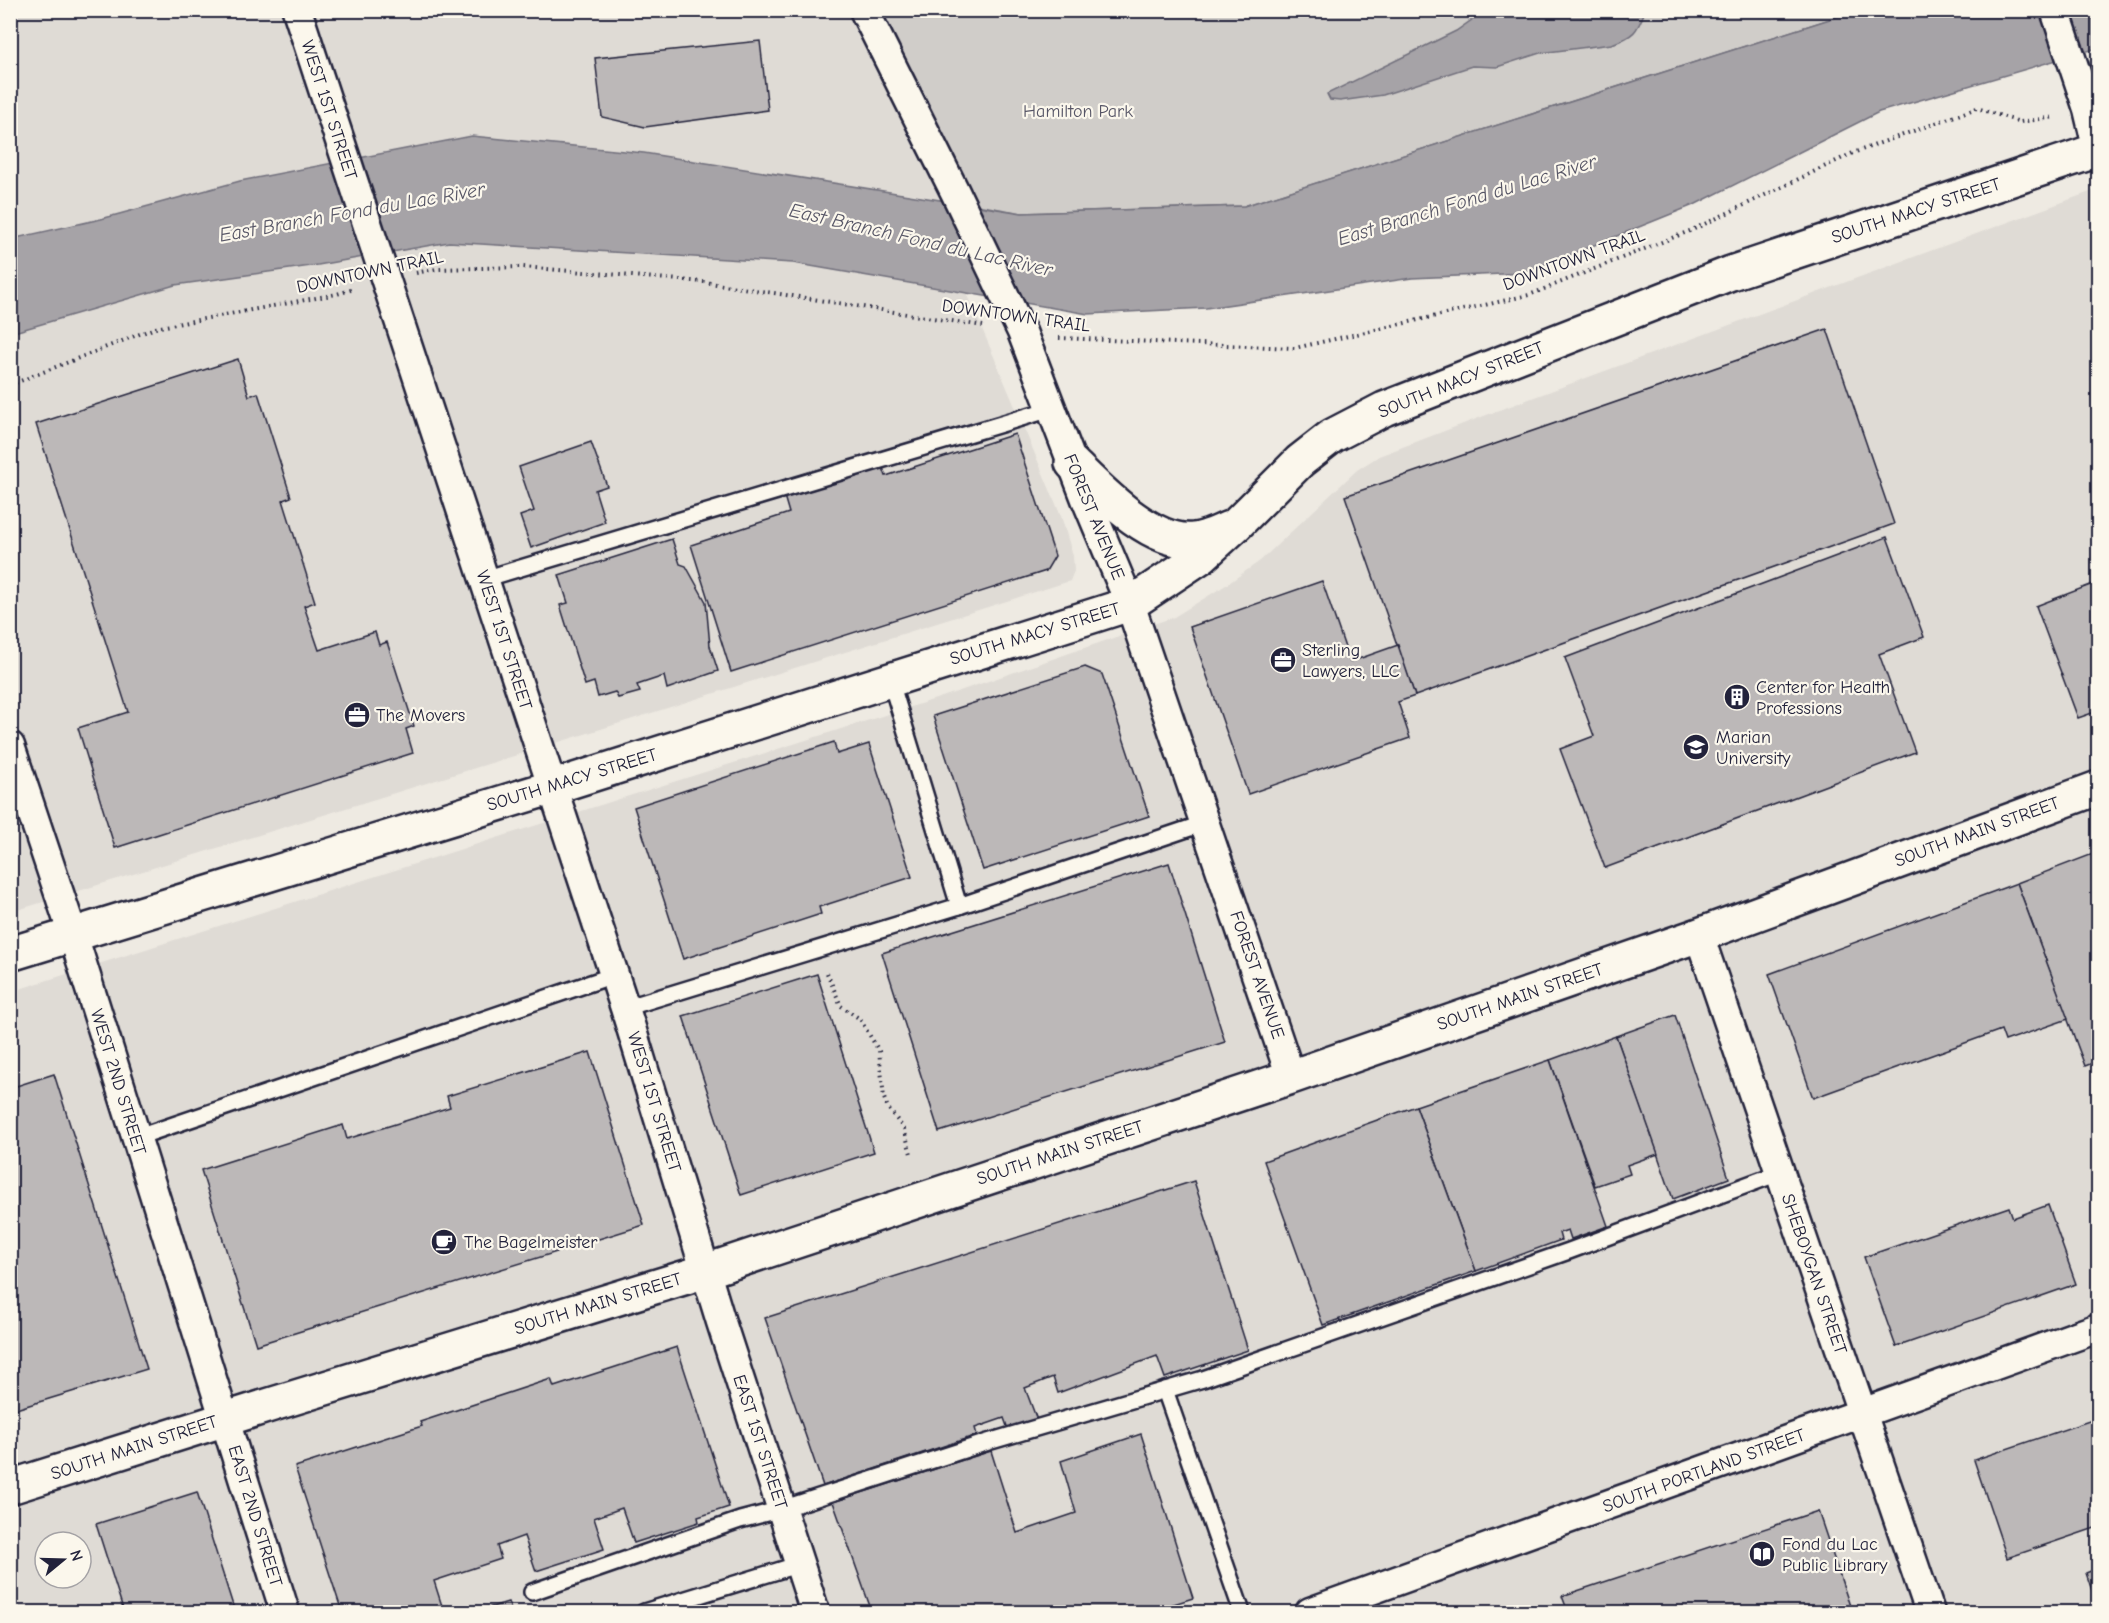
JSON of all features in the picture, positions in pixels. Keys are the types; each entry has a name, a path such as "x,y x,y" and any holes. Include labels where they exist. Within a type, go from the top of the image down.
{"main road":[{"name":"SOUTH MACY STREET","path":"10,954 553,787 1130,604 1202,556 1308,454 1332,436 1384,409 1731,273 2098,151"},
{"path":"1072,463 1123,511 1162,534 1193,541 1236,525"},
{"name":"SOUTH MAIN STREET","path":"10,1487 706,1271 1291,1077 1699,935 2098,788"}],"street":[{"name":"WEST 1ST STREET","path":"297,10 625,1008 706,1271"},
{"name":"FOREST AVENUE","path":"864,10 1017,322 1130,604 1291,1077"},
{"path":"2055,10 2088,109 2098,151"},
{"name":"WEST 2ND STREET","path":"10,746 73,935 225,1419"},
{"name":"SHEBOYGAN STREET","path":"1699,935 1930,1612"},
{"name":"EAST 1ST STREET","path":"706,1271 815,1612"},
{"name":"SOUTH PORTLAND STREET","path":"1310,1612 2098,1328"},
{"name":"EAST 2ND STREET","path":"225,1419 285,1612"}],"lane":[{"path":"484,579 1051,409"},
{"path":"890,679 959,906"},
{"path":"625,1008 959,906 1205,824"},
{"path":"135,1138 614,975"},
{"path":"532,1592 740,1520 782,1509 988,1442 1203,1379 1569,1251 1779,1173"},
{"path":"1165,1390 1242,1612"},
{"path":"644,1612 800,1564"}],"path":[{"name":"DOWNTOWN TRAIL","path":"10,385 155,328 337,294 383,272 436,269 523,267 704,282 1017,322 1071,340 1295,348 1529,295 1692,230 1853,153 1977,108 2020,122 2088,109"},
{"path":"819,949 842,1006 860,1019 879,1051 884,1098 888,1108 904,1129 911,1155"}],"shaded area":[{"path":"10,11 864,11 960,202 644,153 472,136 240,181 101,219 11,239"},
{"path":"2098,189 2098,1612 11,1612 10,992 942,697 1174,617 1260,561 1357,470 1379,456"},
{"path":"449,242 793,263 967,293 1061,516 1073,556 1074,571 1070,581 11,912 11,333 175,285 318,265"}],"green space":[{"name":"Hamilton Park","path":"864,11 1855,11 1244,206 1022,213 960,202"}],"water":[{"path":"1481,10 1645,11 1634,32 1612,44 1540,53 1497,67 1472,66 1383,95 1340,101 1330,100 1327,94 1456,31 1476,17"},
{"name":"East Branch Fond du Lac River","path":"1855,11 2098,11 2098,48 1879,112 1696,204 1525,273 1412,278 1206,308 1088,314 793,263 449,242 318,265 175,285 11,333 11,239 101,219 240,181 472,136 644,153 1022,213 1244,206"}],"building":[{"path":"760,41 768,110 645,127 602,117 595,58"},
{"path":"1827,329 1894,524 1415,696 1345,496"},
{"path":"238,359 249,396 258,393 291,497 283,500 315,602 304,606 319,650 375,632 379,645 387,642 414,726 406,729 413,753 115,848 78,728 128,712 36,424"},
{"path":"1015,434 1055,556 1046,571 731,672 691,545 789,513 784,496 882,465 886,476"},
{"path":"591,442 607,486 595,490 605,522 531,548 520,516 534,511 519,467"},
{"name":"Center for Health Professions","path":"1887,537 1924,637 1879,654 1915,752 1605,868 1560,749 1594,736 1565,658"},
{"path":"672,539 680,564 686,566 706,602 710,646 718,671 667,689 664,676 637,685 640,692 618,698 615,692 598,697 594,682 585,685 560,605 568,603 559,575"},
{"path":"1322,581 1350,662 1398,645 1415,696 1398,702 1410,738 1248,794 1190,627"},
{"path":"2098,582 2098,711 2078,718 2036,606"},
{"path":"1085,667 1102,674 1149,816 983,870 933,716"},
{"path":"834,742 837,754 869,744 912,877 819,907 821,914 683,959 634,807"},
{"path":"2098,852 2098,1061 2085,1066 2017,883"},
{"path":"1169,863 1225,1042 939,1132 882,953"},
{"path":"2017,883 2068,1019 2005,1041 2001,1030 1813,1098 1769,974"},
{"path":"817,974 874,1152 741,1195 683,1016"},
{"path":"1675,1015 1729,1178 1673,1199 1616,1036"},
{"path":"1616,1036 1658,1154 1627,1165 1630,1174 1595,1186 1550,1060"},
{"path":"590,1052 644,1225 256,1345 201,1170 343,1125 347,1139 450,1107 447,1096"},
{"path":"1550,1060 1608,1226 1571,1239 1568,1230 1559,1233 1561,1240 1476,1271 1416,1106"},
{"path":"54,1074 147,1369 16,1409 10,1391 10,1088"},
{"path":"1416,1106 1476,1271 1323,1325 1264,1161"},
{"path":"1194,1181 1248,1350 1165,1378 1157,1356 1058,1393 1053,1377 1025,1388 1037,1420 1008,1429 1004,1418 975,1428 977,1435 823,1486 765,1318"},
{"path":"2048,1205 2076,1284 1896,1347 1864,1257 2009,1207 2013,1218"},
{"path":"677,1347 729,1507 698,1517 699,1522 634,1543 622,1508 594,1518 604,1549 536,1571 524,1536 497,1546 501,1559 434,1581 442,1606 421,1612 408,1612 406,1606 396,1609 397,1612 342,1612 295,1467 422,1426 420,1422 551,1379 554,1387"},
{"path":"2098,1418 2098,1527 2007,1558 1974,1460"},
{"path":"1141,1434 1193,1598 1148,1612 872,1612 833,1502 991,1451 1017,1533 1076,1513 1061,1461"},
{"path":"197,1492 235,1612 124,1612 96,1524"},
{"name":"Fond du Lac Public Library","path":"1818,1511 1852,1612 1568,1612 1562,1596"},
{"path":"2098,1568 2098,1608 2086,1573"},
{"path":"508,1602 512,1612 475,1612"}],"place":[{"name":"Sterling Lawyers, LLC","path":"1283,660"},
{"name":"Center for Health Professions","path":"1737,697"},
{"name":"The Movers","path":"357,715"},
{"name":"Marian University","path":"1696,747"},
{"name":"The Bagelmeister","path":"444,1242"},
{"name":"Fond du Lac Public Library","path":"1762,1554"}]}
